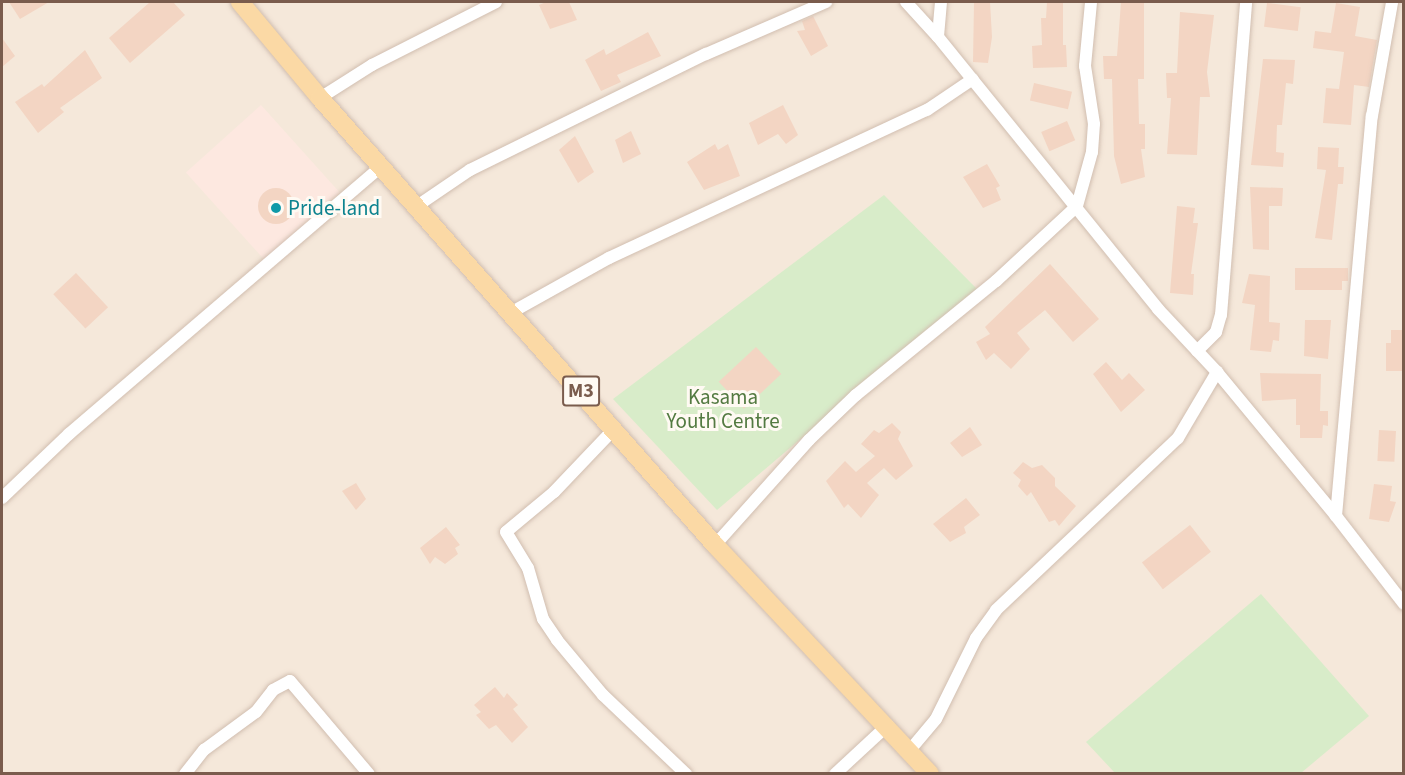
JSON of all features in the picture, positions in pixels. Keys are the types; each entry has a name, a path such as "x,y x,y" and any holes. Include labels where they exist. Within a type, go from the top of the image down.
{"main road":[{"name":"M3","path":"240,2 320,98 512,312 715,545 888,725 930,774"}],"street":[{"path":"320,98 372,65 496,2"},
{"path":"417,206 470,170 706,54 826,2"},
{"path":"906,2 973,79 1158,309 1217,372 1336,516 1404,604"},
{"path":"938,37 941,2"},
{"path":"715,545 809,440 856,395 996,281 1077,206 1092,152 1094,124 1085,66 1091,2"},
{"path":"1197,351 1216,332 1221,315 1246,2"},
{"path":"1336,516 1372,116 1392,2"},
{"path":"512,312 609,258 927,110 973,79"},
{"path":"2,498 69,434 382,166"},
{"path":"910,750 936,719 976,638 996,610 1178,438 1217,372"},
{"path":"614,429 554,492 506,532 528,568 543,619 557,640 603,695 686,774"},
{"path":"184,774 204,750 256,712 273,690 290,681 369,774"},
{"path":"835,774 888,725"}],"shaded area":[{"path":"2,2 1403,2 1403,773 2,773"},
{"path":"261,105 340,193 265,260 186,173"}],"green space":[{"name":"Kasama Youth Centre","path":"884,195 977,289 717,510 613,399"},
{"path":"1261,594 1369,716 1301,773 1115,773 1086,742"}],"building":[{"path":"9,2 49,2 20,19"},
{"path":"150,2 173,2 185,15 130,63 109,38"},
{"path":"546,2 569,2 577,20 550,29 539,5"},
{"path":"974,2 990,2 992,37 988,63 973,62"},
{"path":"1047,2 1063,2 1063,45 1066,45 1067,67 1033,68 1032,46 1042,45 1041,18 1046,18"},
{"path":"1121,2 1144,2 1144,79 1138,79 1139,124 1145,124 1145,149 1141,149 1145,177 1121,184 1114,156 1112,79 1104,79 1103,56 1117,56"},
{"path":"1267,3 1301,7 1298,31 1264,27"},
{"path":"1336,3 1360,7 1355,36 1377,40 1369,87 1354,85 1351,125 1323,123 1326,88 1339,89 1344,52 1313,48 1315,31 1331,33"},
{"path":"1180,12 1214,15 1207,72 1210,97 1200,97 1197,155 1167,154 1171,98 1167,98 1166,73 1177,73"},
{"path":"813,16 828,46 811,56 797,31 805,30 802,21"},
{"path":"648,32 661,56 617,75 621,82 601,91 585,60 604,49 606,55"},
{"path":"2,38 15,56 2,67"},
{"path":"85,50 102,78 60,108 64,112 38,133 15,102 42,84 44,87"},
{"path":"1263,59 1295,60 1293,84 1286,83 1282,125 1277,125 1276,152 1284,153 1283,167 1251,165"},
{"path":"1034,83 1072,92 1068,109 1030,101"},
{"path":"783,105 798,135 786,144 778,134 758,145 749,123"},
{"path":"1067,121 1075,140 1049,151 1041,132"},
{"path":"631,131 641,154 623,163 615,140"},
{"path":"575,136 594,172 578,183 559,150"},
{"path":"715,144 718,150 728,144 740,176 704,190 687,162"},
{"path":"1318,147 1339,148 1338,167 1344,167 1343,184 1338,184 1332,240 1315,238 1326,170 1317,169"},
{"path":"987,164 1000,186 996,188 1001,200 983,208 963,177"},
{"path":"1250,187 1283,188 1282,206 1269,206 1269,250 1253,249"},
{"name":"Pride-land","path":"276,188 289,193 294,206 289,219 276,224 263,219 258,206 263,193"},
{"path":"1177,206 1195,208 1193,223 1198,223 1191,274 1194,274 1193,295 1170,293"},
{"path":"1050,264 1099,319 1073,342 1045,310 1017,333 1030,349 1011,369 994,353 986,360 976,342 990,334 985,327"},
{"path":"1295,268 1348,268 1348,281 1342,281 1342,290 1295,290"},
{"path":"76,273 108,307 85,329 53,294"},
{"path":"1249,274 1270,276 1269,322 1280,323 1279,341 1273,340 1271,352 1250,350 1255,305 1242,303"},
{"path":"1305,320 1331,320 1328,359 1304,356"},
{"path":"1391,330 1404,330 1404,371 1386,371 1386,343 1391,343"},
{"path":"756,347 781,374 744,409 719,382"},
{"path":"1106,362 1122,380 1129,373 1145,390 1121,412 1093,374"},
{"path":"1260,373 1321,374 1320,411 1328,411 1328,426 1323,425 1322,438 1300,438 1300,425 1296,425 1296,399 1262,401"},
{"path":"892,423 901,432 898,439 913,466 896,480 884,468 867,483 879,495 861,518 848,504 844,508 826,481 845,461 856,472 875,456 861,444 874,430 879,433"},
{"path":"970,427 982,445 962,457 950,443"},
{"path":"1379,430 1396,431 1394,462 1377,461"},
{"path":"1023,462 1032,468 1042,465 1055,478 1055,486 1076,506 1059,526 1055,520 1049,522 1031,492 1027,496 1018,486 1021,480 1013,473"},
{"path":"356,483 366,499 356,510 342,491"},
{"path":"1374,484 1392,486 1390,501 1396,502 1389,522 1369,519"},
{"path":"966,498 980,515 964,527 966,533 950,542 933,524"},
{"path":"1190,525 1211,552 1163,589 1142,563"},
{"path":"446,527 460,545 455,548 458,554 445,564 435,557 430,564 420,548"},
{"path":"495,687 504,698 507,693 518,705 513,709 528,727 512,743 496,725 489,729 476,715 481,712 474,705"}],"place":[{"name":"Pride-land","path":"276,208"}]}
